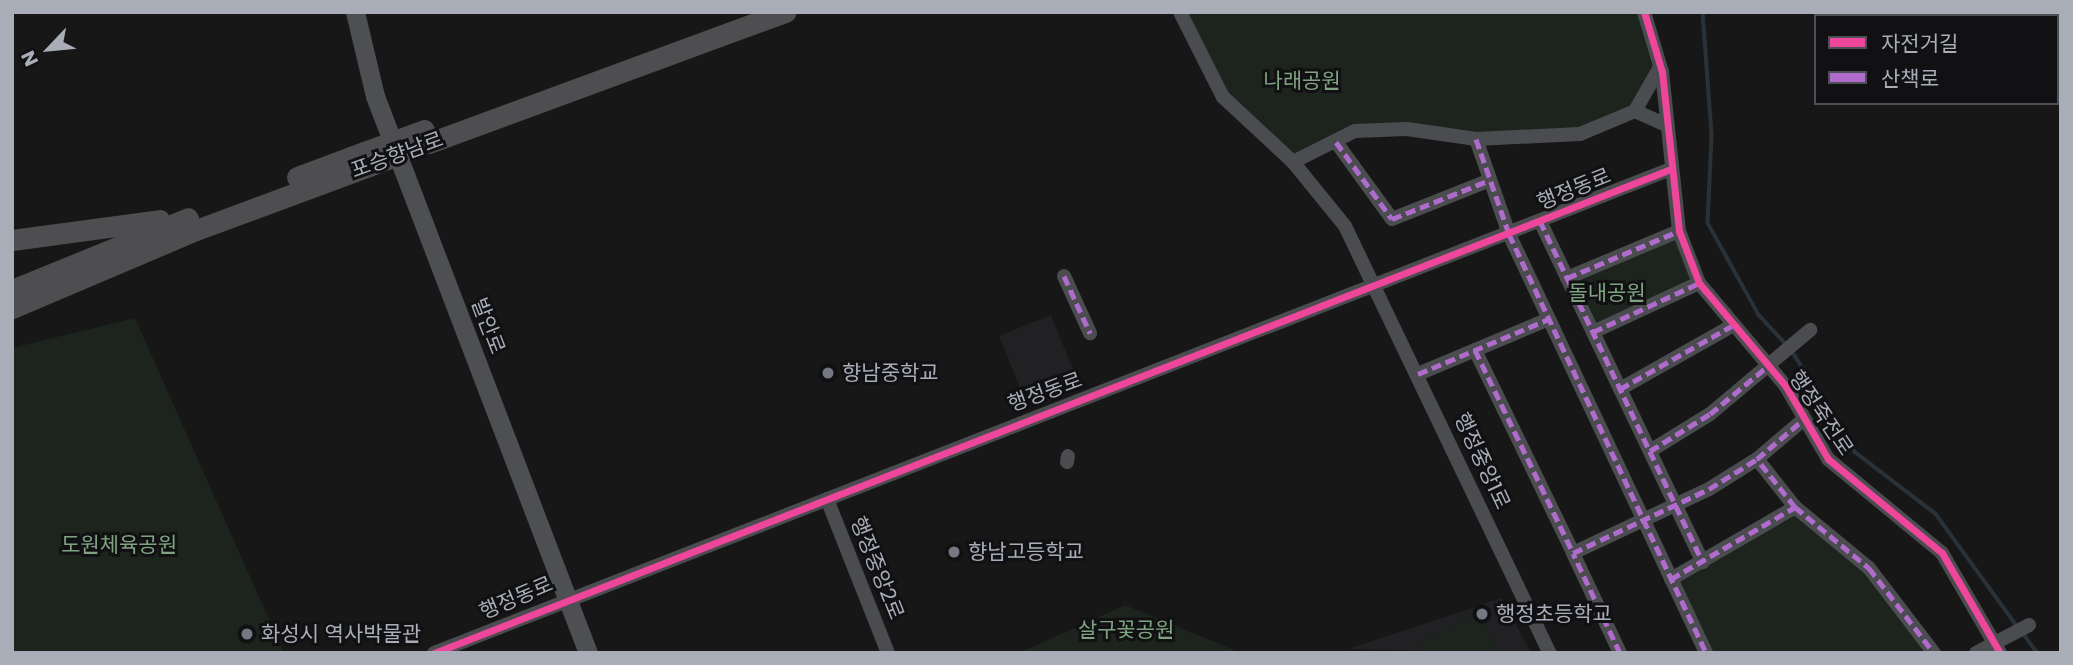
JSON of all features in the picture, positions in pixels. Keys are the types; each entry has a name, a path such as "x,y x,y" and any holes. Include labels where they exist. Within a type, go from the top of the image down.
{"highway":[{"name":"포승향남로","path":"426,137 746,12"},
{"name":"포승향남로","path":"12,290 200,213 366,159 786,12"},
{"name":"포승향남로","path":"12,308 366,159"},
{"path":"12,240 200,213"},
{"path":"12,315 35,298"}],"main road":[{"name":"발안로","path":"355,12 375,96 588,653"}],"street":[{"name":"행정중앙1로","path":"1180,12 1223,97 1293,162 1345,226 1377,286 1550,653"},
{"name":"행정죽전로","path":"1644,12 1660,66 1679,232 1699,283 1732,326 1768,366 1844,476 1942,553 1968,590 1996,648"},
{"path":"1293,162 1355,131 1380,129 1476,139 1580,134 1635,111 1660,66"},
{"path":"1635,111 1667,125"},
{"path":"1476,139 1509,234 1706,653"},
{"path":"1336,142 1392,219 1490,180"},
{"name":"행정동로","path":"434,653 566,596 827,499 1671,169"},
{"path":"1540,221 1703,562"},
{"path":"1567,278 1679,232"},
{"path":"1063,276 1090,333"},
{"path":"1593,332 1699,283"},
{"path":"1419,374 1549,319"},
{"path":"1620,389 1732,326"},
{"path":"1650,451 1710,414 1810,330"},
{"path":"1475,350 1620,653"},
{"path":"1573,553 1676,505 1757,458 1804,419"},
{"path":"1757,458 1795,507 1877,576 1934,653"},
{"name":"행정중앙2로","path":"827,499 888,653"},
{"path":"1671,579 1795,507"},
{"path":"1976,653 1996,648 2024,628"}],"shaded area":[{"path":"1051,315 1077,380 1025,401 999,336"},
{"name":"행정초등학교","path":"1502,598 1531,653 1348,649"}],"green space":[{"name":"나래공원","path":"1180,12 1637,12 1651,30 1660,66 1649,92 1605,127 1476,139 1380,129 1293,162 1240,116"},
{"name":"돌내공원","path":"1679,231 1699,283 1586,327 1566,274"},
{"name":"도원체육공원","path":"135,318 284,653 12,653 12,348"},
{"path":"1795,507 1848,550 1934,653 1706,653 1671,579"},
{"name":"살구꽃공원","path":"1125,605 1241,653 1019,653"},
{"path":"1480,613 1498,653 1423,653 1419,643"}],"waterway":[{"path":"1703,12 1712,136 1708,223 1759,315 1787,345"},
{"path":"1792,351 1855,452 1936,514 2017,626"},
{"path":"2022,632 2038,653"}],"marked path":[{"path":"1476,139 1509,234 1706,653"},
{"path":"1336,142 1392,219 1490,180"},
{"path":"1540,221 1703,562"},
{"path":"1567,278 1679,231"},
{"path":"1064,276 1090,333"},
{"path":"1593,332 1699,283"},
{"path":"1418,374 1549,319"},
{"path":"1620,389 1732,326"},
{"path":"1475,350 1573,553"},
{"path":"1650,451 1710,414 1768,366"},
{"path":"1795,507 1757,459 1804,419"},
{"path":"1620,653 1573,553 1709,489 1757,459"},
{"path":"1671,579 1795,507 1869,568 1934,653"}],"cycle path":[{"path":"1644,12 1662,72 1679,231 1699,283 1785,385 1828,459 1942,553 2000,653"},
{"path":"434,653 1671,169"}],"place":[{"name":"향남중학교","path":"828,373"},
{"name":"향남고등학교","path":"954,552"},
{"name":"행정초등학교","path":"1482,614"},
{"name":"화성시 역사박물관","path":"247,634"}]}
